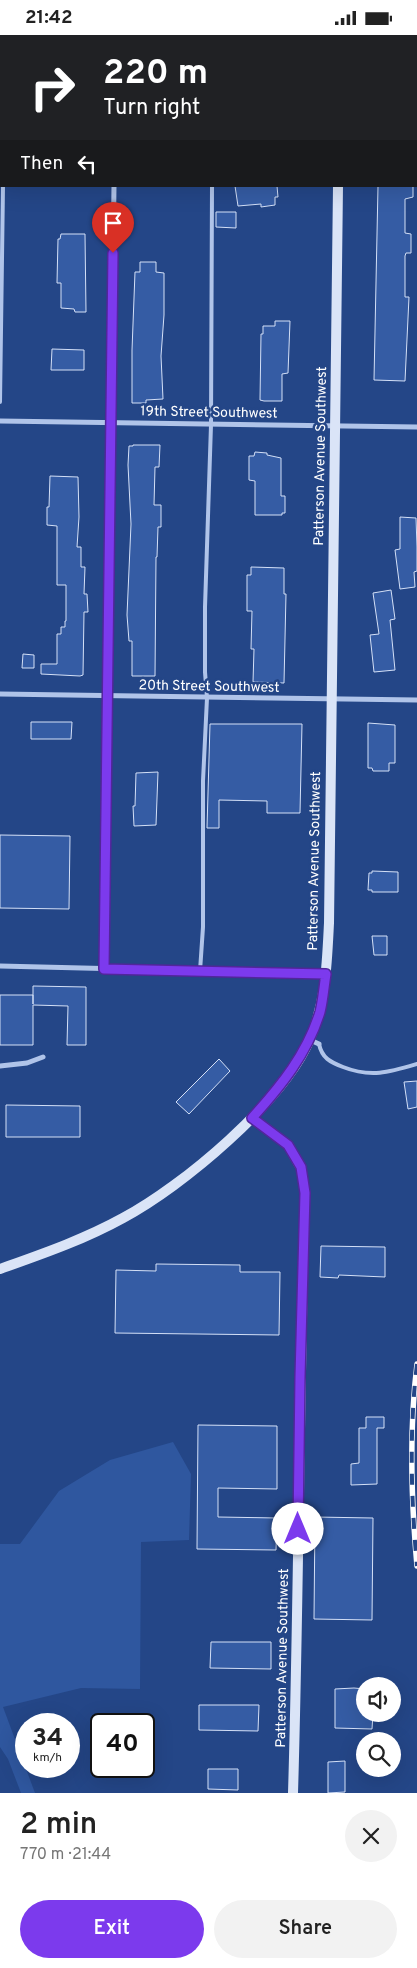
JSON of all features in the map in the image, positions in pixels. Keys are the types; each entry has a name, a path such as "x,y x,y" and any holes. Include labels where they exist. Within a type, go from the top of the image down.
{"main road":[{"name":"Patterson Avenue Southwest","path":"294,1793 298,1643 300,1377 305,1193 301,1167 288,1145 252,1118 314,1042 326,974 329,923 338,187"},
{"path":"0,1269 55,1250 125,1217 190,1173 252,1118"}],"street":[{"path":"104,969 114,187"},
{"name":"19th Street Southwest","path":"0,421 417,427"},
{"name":"20th Street Southwest","path":"0,694 417,701"},
{"path":"0,966 326,974"},
{"path":"0,1066 26,1063 43,1057"}],"lane":[{"path":"0,402 3,187"},
{"path":"200,971 203,927 203,781 206,698 204,672 211,425 212,187"},
{"path":"314,1042 326,1059 354,1071 372,1074 390,1072 417,1064"}],"shaded area":[{"path":"173,1442 191,1474 189,1540 141,1542 140,1689 81,1688 3,1707 15,1739 15,1777 8,1759 0,1747 0,1544 20,1544 59,1491 110,1460"},
{"path":"15,1778 29,1778 35,1793 21,1793"}],"building":[{"path":"235,187 277,187 278,197 275,197 275,205 261,207 261,204 238,206"},
{"path":"378,187 413,187 413,197 405,199 405,233 411,234 411,253 406,253 405,256 405,297 409,297 405,381 374,380"},
{"path":"216,212 236,212 236,228 216,227"},
{"path":"61,234 85,234 86,312 75,312 74,309 61,308 61,283 57,283 58,239 60,239"},
{"path":"140,262 156,262 156,272 164,273 164,315 161,356 163,399 146,400 146,403 132,403 135,272 140,272"},
{"path":"275,321 290,321 288,373 282,374 282,401 264,401 260,400 261,334 263,334 263,326 275,326"},
{"path":"52,349 84,350 84,370 51,370"},
{"path":"160,445 159,467 155,467 154,505 161,505 161,527 158,527 156,557 155,676 132,676 132,641 129,641 127,615 131,524 128,465 129,446"},
{"path":"255,452 267,453 267,455 281,458 281,496 285,496 285,513 282,513 282,515 255,515 255,481 249,480 249,456 254,456"},
{"path":"50,476 78,477 79,517 77,547 81,547 81,567 85,567 84,594 87,594 88,612 84,612 83,675 80,676 41,674 41,664 57,664 57,634 61,634 61,627 65,627 66,621 66,585 57,585 57,526 47,525"},
{"path":"400,517 416,518 417,571 414,572 415,587 400,589 395,550 400,549"},
{"path":"251,567 284,568 284,594 286,594 284,683 253,682 254,649 251,649 252,611 247,611 247,575 251,575"},
{"path":"391,590 395,619 390,620 395,670 374,672 370,635 379,634 373,593"},
{"path":"23,654 34,655 34,668 22,668"},
{"path":"31,722 72,722 71,739 31,739"},
{"path":"368,723 395,725 395,763 389,763 389,771 373,771 372,768 368,768"},
{"path":"210,724 302,724 300,813 267,813 267,801 219,800 219,828 207,828"},
{"path":"158,772 156,825 134,826 133,806 135,806 136,773"},
{"path":"0,835 70,836 69,909 0,908"},
{"path":"372,871 398,872 398,892 372,892 372,890 368,890 369,873 372,873"},
{"path":"372,936 387,936 387,955 374,955"},
{"path":"33,986 86,987 86,1045 67,1045 68,1006 33,1005 33,1045 0,1045 0,995 33,995"},
{"path":"219,1059 230,1071 189,1114 176,1102"},
{"path":"417,1081 417,1107 408,1109 404,1082"},
{"path":"6,1105 80,1106 80,1137 6,1137"},
{"path":"321,1246 385,1247 385,1277 339,1275 338,1278 320,1277"},
{"path":"156,1264 240,1265 240,1272 280,1272 279,1335 115,1333 116,1270 156,1271"},
{"path":"366,1417 384,1417 384,1428 377,1428 377,1484 351,1485 351,1464 359,1463 359,1428 366,1428"},
{"path":"198,1425 277,1426 277,1489 218,1488 218,1517 277,1518 276,1550 197,1549"},
{"path":"315,1517 373,1518 372,1620 314,1619"},
{"path":"211,1642 271,1642 271,1669 210,1668"},
{"path":"356,1688 356,1722 372,1722 372,1729 335,1728 335,1689"},
{"path":"199,1705 259,1705 258,1731 199,1730"},
{"path":"345,1761 345,1792 328,1793 328,1762"},
{"path":"208,1769 238,1769 238,1790 208,1789"}],"railway":[{"path":"417,1364 414,1389 412,1465 417,1566"}],"route":[{"path":"113,253 104,969 326,974 320,1010 310,1040 293,1069 252,1118 288,1145 301,1167 305,1193 298,1529"}]}
